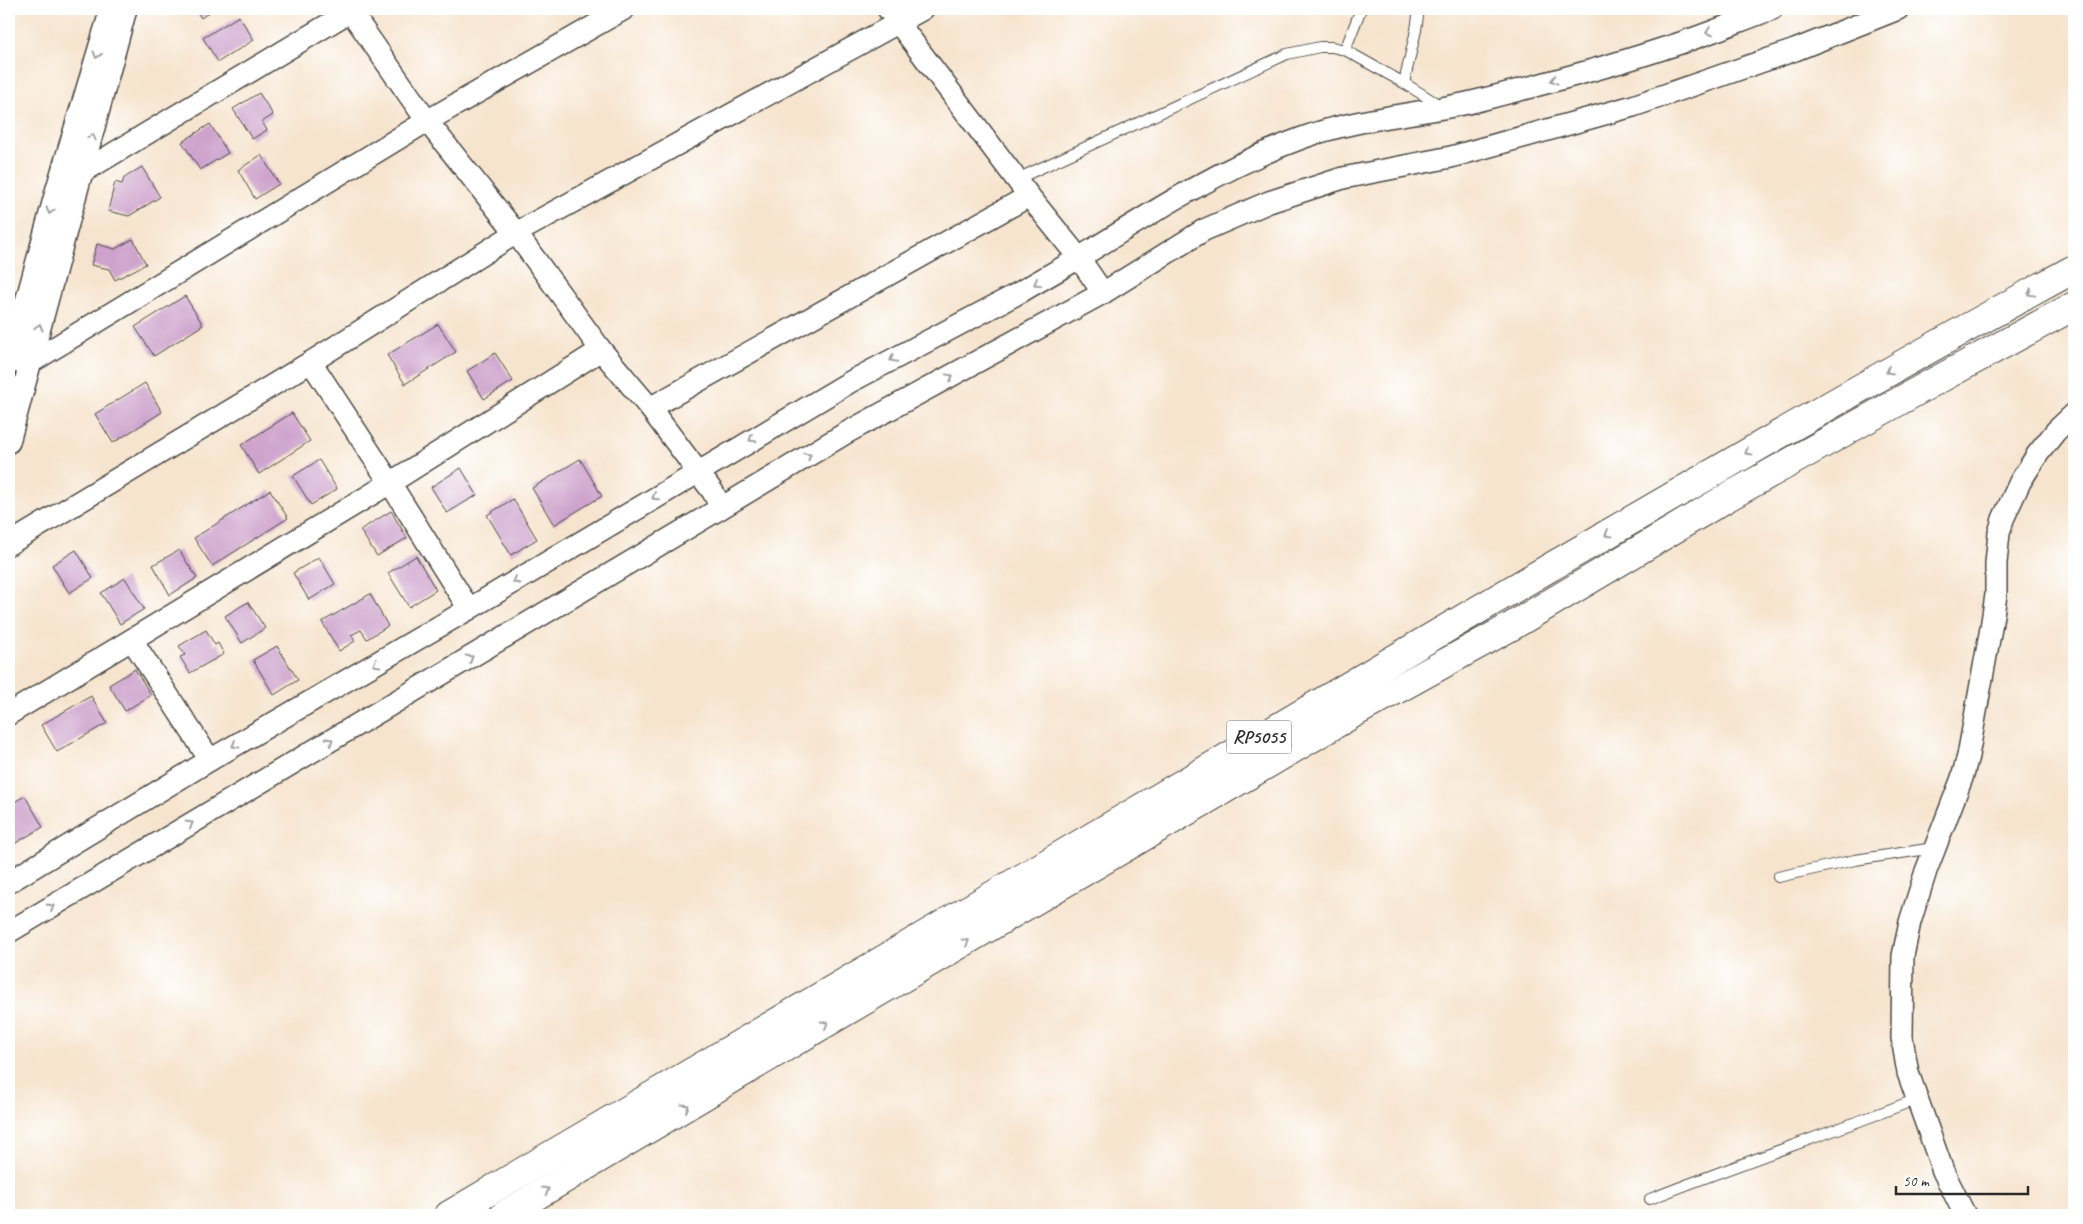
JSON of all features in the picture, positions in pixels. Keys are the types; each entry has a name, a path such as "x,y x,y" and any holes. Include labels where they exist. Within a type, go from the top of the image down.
{"highway":[{"name":"RP5055","path":"449,1215 1237,750 1915,356 2074,269"},
{"name":"RP5055","path":"504,1215 809,1033 1339,722 1512,626 1728,496 2074,306"}],"street":[{"path":"9,442 14,362 56,188 111,9"},
{"path":"14,362 82,172 126,9"},
{"path":"56,188 351,9 426,120 516,233 601,350 650,408 713,492 721,508"},
{"path":"14,362 426,120 624,9"},
{"path":"9,544 312,362 516,233 893,15 923,9"},
{"path":"9,882 210,760 470,609 850,382 1015,295 1079,258 1177,196 1248,160 1300,138 1338,126 1469,102 1555,80 1648,53 1772,9"},
{"path":"9,932 846,434 1102,293 1204,230 1268,202 1343,178 1451,157 1633,106 1795,50 1898,9"},
{"path":"893,15 1023,188 1079,258 1102,293"},
{"path":"650,408 1023,188"},
{"path":"9,714 390,483 601,350"},
{"path":"312,362 470,609"},
{"path":"1965,1215 1943,1171 1908,1073 1902,1038 1903,956 1910,922 1935,848 1962,778 1968,756 1996,595 1997,553 2003,519 2020,482 2037,456 2056,432 2074,414"},
{"path":"132,640 210,760"}],"lane":[{"path":"1345,50 1361,9"},
{"path":"1404,83 1419,9"},
{"path":"1023,188 1287,54 1320,47 1345,50 1442,107"},
{"path":"1778,877 1855,860 1935,848"},
{"path":"1650,1199 1917,1099"}],"building":[{"path":"195,9 214,9 201,18"},
{"path":"239,16 254,40 218,62 203,38"},
{"path":"259,93 273,115 262,122 267,130 252,139 233,109"},
{"path":"210,124 228,153 200,170 182,142"},
{"path":"261,155 279,184 255,199 238,170"},
{"path":"142,167 160,197 129,216 108,211 115,182 122,184 124,178"},
{"path":"133,239 146,264 115,280 109,269 91,265 97,244 115,249"},
{"path":"185,296 203,325 154,356 135,327"},
{"path":"438,324 456,352 405,384 387,355"},
{"path":"495,353 513,381 484,399 467,371"},
{"path":"145,383 162,412 113,443 95,414"},
{"path":"292,413 310,441 259,474 241,445"},
{"path":"580,459 602,496 554,525 532,488"},
{"path":"319,460 337,489 311,505 293,476"},
{"path":"461,468 477,495 447,513 431,487"},
{"path":"270,490 288,518 212,566 194,538"},
{"path":"513,499 537,539 511,555 487,515"},
{"path":"391,511 407,538 377,556 360,530"},
{"path":"76,550 93,578 69,593 52,565"},
{"path":"179,550 197,578 170,595 153,565"},
{"path":"416,556 436,590 409,607 388,573"},
{"path":"319,557 335,584 309,600 293,573"},
{"path":"125,578 144,609 120,624 101,593"},
{"path":"370,594 388,626 367,639 361,630 351,635 355,641 339,651 322,622"},
{"path":"248,602 265,628 242,643 225,616"},
{"path":"206,630 215,645 218,643 224,654 190,673 180,657 185,655 179,646"},
{"path":"277,646 298,680 274,695 253,660"},
{"path":"135,669 151,695 125,711 109,685"},
{"path":"91,696 107,723 57,752 41,725"},
{"path":"25,796 43,827 9,847 9,805"}]}
